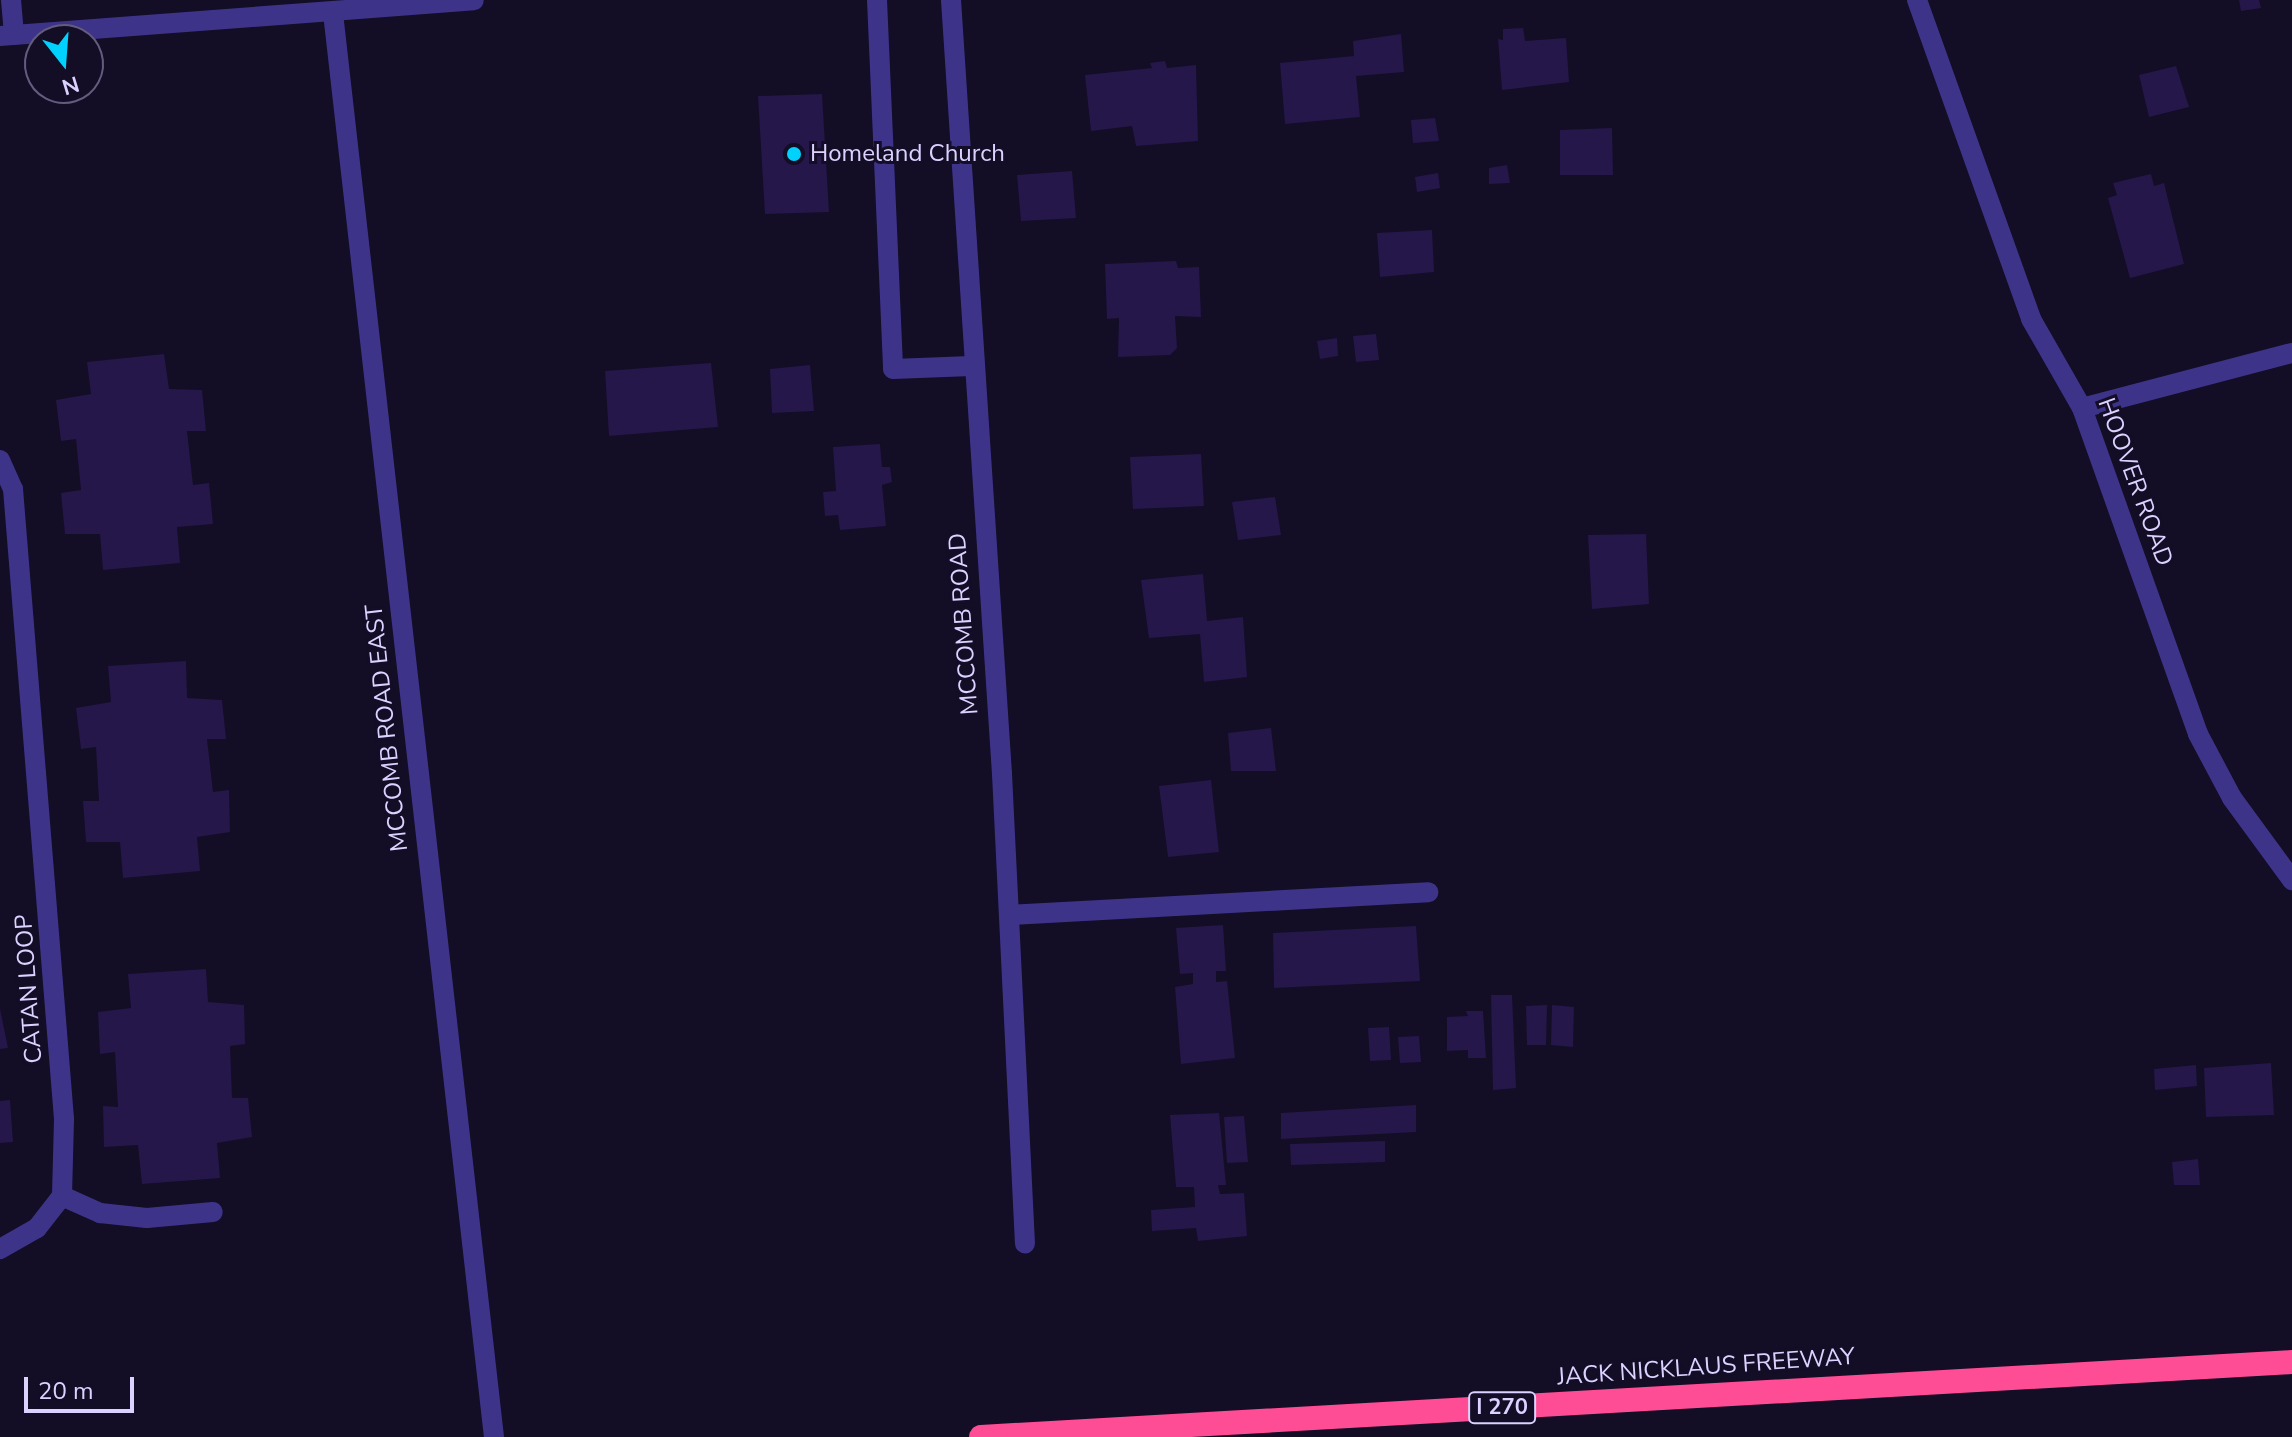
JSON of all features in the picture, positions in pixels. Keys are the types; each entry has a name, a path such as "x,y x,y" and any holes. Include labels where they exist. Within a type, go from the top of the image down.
{"highway":[{"name":"JACK NICKLAUS FREEWAY","path":"981,1437 2292,1362"}],"street":[{"path":"11,0 7,36 474,0"},
{"path":"877,0 893,369 971,366"},
{"name":"MCCOMB ROAD","path":"951,0 971,366 1009,915 1025,1243"},
{"name":"HOOVER ROAD","path":"1917,0 2031,319 2082,408 2198,734 2232,798 2292,880"},
{"name":"MCCOMB ROAD EAST","path":"333,13 494,1437"},
{"path":"2082,408 2292,353"},
{"name":"CATAN LOOP","path":"0,460 13,489 37,747 64,1119 62,1196"},
{"path":"1009,915 1428,892"},
{"path":"0,1249 37,1228 62,1196 100,1213 147,1218 213,1212"}],"building":[{"path":"2239,0 2259,0 2261,8 2241,11"},
{"path":"1523,28 1525,41 1566,38 1569,82 1502,90 1498,39 1503,40 1503,29"},
{"path":"1401,34 1404,72 1356,76 1360,117 1285,124 1280,63 1354,56 1353,41"},
{"path":"1165,61 1167,68 1196,65 1198,141 1136,146 1132,126 1091,131 1085,75 1152,68 1150,63"},
{"path":"2176,66 2189,107 2149,117 2139,75"},
{"name":"Homeland Church","path":"822,94 829,212 765,214 758,96"},
{"path":"1435,118 1439,141 1413,143 1411,120"},
{"path":"1612,128 1613,175 1560,175 1560,130"},
{"path":"1507,165 1510,183 1489,184 1489,168"},
{"path":"1072,171 1076,218 1021,221 1017,175"},
{"path":"1438,173 1440,188 1417,192 1415,177"},
{"path":"2151,174 2154,186 2164,183 2184,264 2130,278 2108,198 2117,195 2113,183"},
{"path":"1432,230 1434,272 1380,277 1377,233"},
{"path":"1176,261 1178,268 1199,267 1201,317 1175,316 1177,348 1170,355 1118,357 1119,318 1107,319 1105,264"},
{"path":"1376,334 1379,360 1356,362 1353,336"},
{"path":"1337,338 1338,356 1320,359 1317,341"},
{"path":"164,354 169,389 202,390 206,431 187,431 193,485 209,483 213,524 177,527 180,563 103,570 100,534 65,534 61,493 81,490 76,439 61,441 56,400 91,394 87,362"},
{"path":"711,363 718,427 609,436 605,371"},
{"path":"810,365 814,411 772,413 770,369"},
{"path":"880,444 882,467 890,467 892,482 882,485 886,526 840,530 838,515 825,516 823,492 836,491 833,447"},
{"path":"1201,454 1204,506 1133,509 1130,457"},
{"path":"1275,497 1281,535 1238,540 1232,502"},
{"path":"1646,534 1649,604 1592,609 1588,535"},
{"path":"1203,574 1207,621 1243,617 1247,677 1204,682 1200,634 1149,638 1141,580"},
{"path":"186,661 187,698 222,700 226,739 207,739 213,792 229,790 230,832 197,837 200,871 123,878 120,842 86,842 83,801 99,801 96,747 81,749 76,708 111,702 108,666"},
{"path":"1271,728 1276,771 1231,771 1228,733"},
{"path":"1211,780 1219,852 1168,857 1159,786"},
{"path":"1223,925 1226,971 1216,971 1216,982 1227,981 1235,1058 1181,1064 1175,987 1193,984 1193,973 1180,974 1176,928"},
{"path":"1416,926 1420,981 1274,988 1273,933"},
{"path":"206,969 208,1002 244,1005 245,1044 230,1046 232,1098 248,1098 252,1137 217,1143 220,1178 142,1184 138,1145 104,1147 103,1106 118,1107 115,1052 100,1054 98,1012 131,1008 128,974"},
{"path":"1491,995 1512,995 1516,1088 1493,1090"},
{"path":"1547,1005 1546,1045 1527,1045 1526,1006"},
{"path":"1552,1005 1574,1007 1573,1047 1551,1045"},
{"path":"0,1009 8,1048 0,1049"},
{"path":"1466,1011 1483,1011 1486,1058 1468,1058 1468,1050 1447,1051 1447,1017 1468,1016"},
{"path":"1389,1027 1391,1060 1370,1061 1368,1028"},
{"path":"1419,1036 1421,1062 1400,1063 1398,1037"},
{"path":"2271,1063 2274,1115 2206,1117 2204,1068"},
{"path":"2196,1065 2197,1086 2155,1090 2154,1069"},
{"path":"10,1100 13,1142 0,1143 0,1101"},
{"path":"1416,1105 1416,1132 1281,1139 1281,1113"},
{"path":"1219,1113 1226,1185 1218,1185 1220,1194 1244,1193 1247,1236 1198,1241 1196,1228 1152,1231 1151,1210 1195,1207 1194,1187 1176,1187 1170,1115"},
{"path":"1244,1116 1248,1162 1227,1163 1224,1117"},
{"path":"1385,1141 1385,1162 1291,1165 1290,1144"},
{"path":"2198,1159 2200,1185 2174,1185 2172,1162"}],"place":[{"name":"Homeland Church","path":"794,154"}]}
